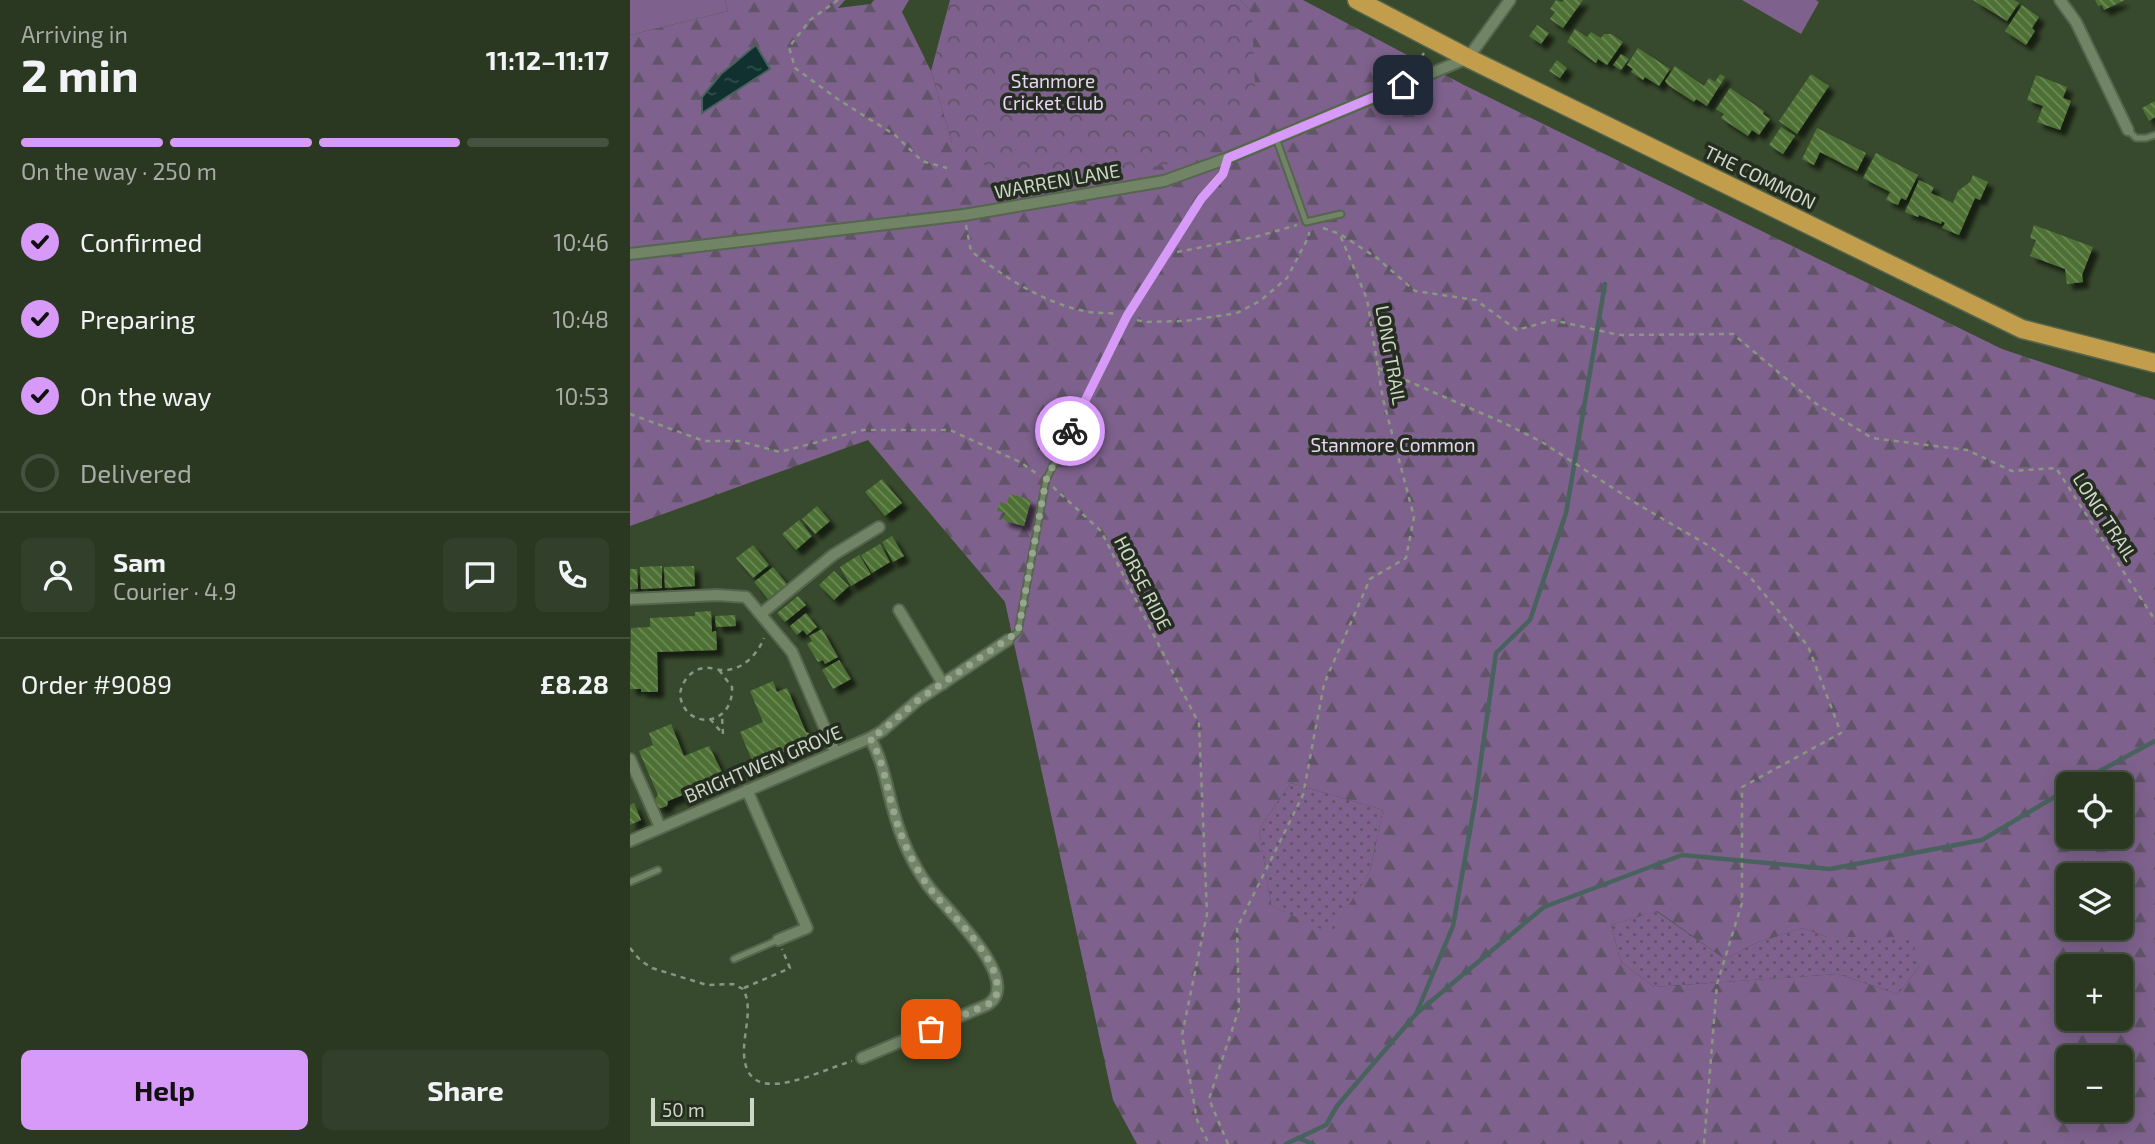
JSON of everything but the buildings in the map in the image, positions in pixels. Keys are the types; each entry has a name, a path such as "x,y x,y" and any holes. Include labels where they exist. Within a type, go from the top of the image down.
{"main road":[{"name":"THE COMMON","path":"1357,0 1468,58 2022,330 2155,362"}],"street":[{"path":"1468,58 1510,0"},
{"path":"2060,0 2076,22 2128,130"},
{"name":"WARREN LANE","path":"630,254 964,215 1164,181 1228,158 1468,58"},
{"path":"762,613 833,555 879,527"},
{"path":"630,599 741,596 748,599 792,652 835,752"},
{"path":"899,610 943,684"},
{"name":"BRIGHTWEN GROVE","path":"630,841 870,738 918,700 1008,640"},
{"path":"862,1058 987,1005 996,998 998,988 988,960 929,888 909,853 899,829 884,769 870,738"},
{"path":"630,759 660,827"},
{"path":"747,790 807,928 778,940"}],"lane":[{"path":"2128,130 2136,138 2155,135"},
{"path":"1276,138 1306,222 1341,214"},
{"path":"1008,640 1018,632 1046,480 1127,316 1201,199 1223,174 1228,158"},
{"path":"630,882 658,870"},
{"path":"734,959 778,940"}],"path":[{"path":"838,0 810,20 789,47 795,68 895,135 922,161 947,168"},
{"path":"1415,68 1428,48"},
{"path":"1164,254 1255,237 1306,222"},
{"name":"LONG TRAIL","path":"1228,1144 1209,1099 1240,1009 1237,928 1303,795 1324,684 1370,579 1406,558 1414,517 1383,399 1367,299 1340,234 1377,258 1415,291 1476,300 1517,330 1553,320 1619,335 1732,334 1815,403 1872,439 1967,450 2012,471 2056,468 2155,620"},
{"path":"1378,368 1542,442 1639,505 1711,547 1750,576 1808,646 1841,733 1742,787 1742,903 1717,984 1704,1144"},
{"name":"HORSE RIDE","path":"630,414 704,442 739,441 779,452 863,430 950,430 1020,462 1046,480 1101,531 1199,724 1207,914 1182,1035 1197,1120 1209,1144"},
{"path":"722,715 710,719 697,718 681,703 680,689 694,671 708,667 731,669 751,658 773,627"},
{"path":"730,682 731,669"},
{"path":"710,719 723,734 722,715 732,700 732,687 719,670"},
{"path":"743,989 790,968 778,940"},
{"path":"630,948 640,960 652,968 707,985 733,984 743,989 748,1009 744,1056 749,1074 754,1079 768,1084 786,1084 862,1058"}],"green space":[{"path":"630,0 725,0 728,11 630,35"},
{"name":"Stanmore Common","path":"725,0 845,0 838,8 871,4 874,0 909,0 902,12 931,71 952,143 1252,13 1240,0 1303,0 1464,85 2002,349 2155,400 2155,1144 1137,1144 1113,1100 1005,602 868,440 630,526 630,35 728,11","holes":["1291,783 1383,810 1370,871 1331,934 1271,905 1259,829","1657,911 1725,959 1758,942 1803,928 1827,937 1912,937 1919,967 1898,994 1838,974 1654,987 1621,962 1611,925"]},
{"name":"Stanmore Cricket Club","path":"950,0 1240,0 1252,13 1255,88 1229,130 1168,164 1058,185 1006,179 952,143 931,71"},
{"path":"1742,0 1816,0 1819,2 1801,34"},
{"path":"1291,783 1383,810 1370,871 1331,935 1271,905 1259,829"},
{"path":"1656,911 1725,959 1758,942 1803,928 1827,937 1913,937 1919,967 1898,994 1838,974 1654,987 1621,962 1611,925"}],"water":[{"path":"756,45 770,69 702,113 702,97 721,74"}],"waterway":[{"path":"1286,1144 1326,1125 1337,1106 1416,1014 1453,926 1475,802 1496,653 1530,620 1566,513 1605,284"},
{"path":"2098,772 2155,741"},
{"path":"1417,1013 1544,907 1682,855 1830,869 1982,840 2056,796"},
{"path":"1298,1138 1313,1144"}],"way so far":[{"path":"931,1029 993,1002 998,988 988,960 956,916 929,888 909,853 899,829 884,769 870,738 918,700 1018,632 1046,480 1070,431"}],"route":[{"path":"1070,431 1127,316 1201,199 1223,174 1228,158 1403,85"}]}
